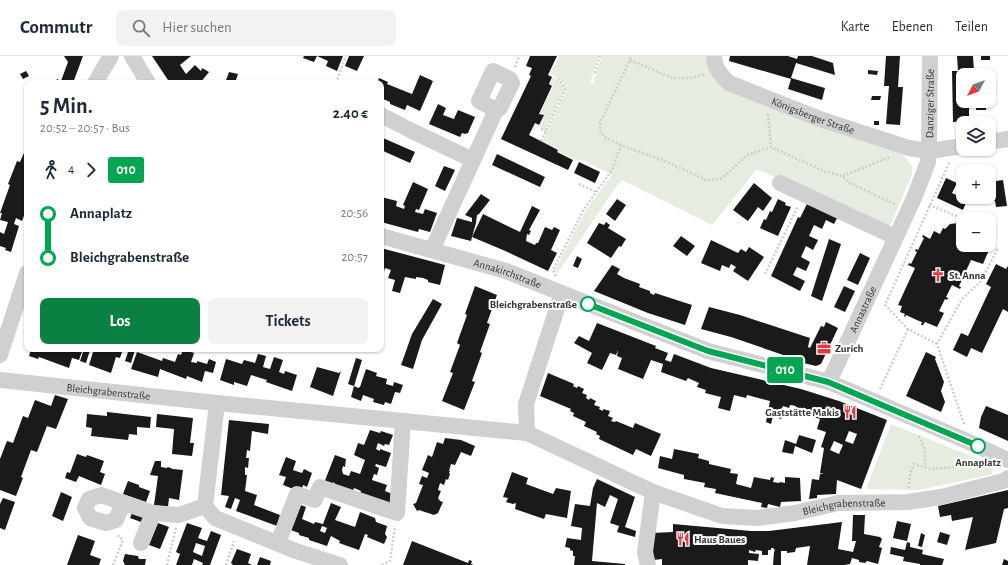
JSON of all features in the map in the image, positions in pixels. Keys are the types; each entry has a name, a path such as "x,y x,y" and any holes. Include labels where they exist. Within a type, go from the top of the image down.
{"street":[{"path":"97,80 111,56"},
{"path":"132,56 146,80"},
{"name":"Danziger Straße","path":"929,151 930,56"},
{"name":"Königsberger Straße","path":"716,63 722,77 729,83 820,119 909,148 929,151"},
{"path":"432,250 496,110"},
{"path":"384,117 412,132 473,160"},
{"path":"996,141 1008,139"},
{"path":"929,151 956,147"},
{"name":"Annastraße","path":"828,382 911,204 928,162 929,151"},
{"path":"780,183 895,237"},
{"name":"Annakirchstraße","path":"384,237 506,271 708,351 828,382 875,401 1008,460"},
{"path":"0,355 24,282"},
{"path":"527,432 526,404 562,293"},
{"name":"Bleichgrabenstraße","path":"0,380 217,403 527,432 653,492 722,516 757,518 795,513 838,503 908,502 941,497 1003,481 1008,478"},
{"path":"217,403 205,506 215,518 296,551 340,565"},
{"path":"278,543 297,494 315,500 320,487 397,513 404,421"},
{"path":"648,565 645,552 653,492"},
{"path":"126,504 120,510 116,520 106,524 90,518 85,508 89,499 101,495 153,513 179,514 205,506"},
{"path":"141,543 153,513"}],"path":[{"path":"337,80 346,56"},
{"path":"595,73 600,56"},
{"path":"630,56 630,60 600,123 600,131 606,138 621,145 665,161 706,180 720,179 747,155 771,147 826,172 842,176 851,174 899,154 909,148"},
{"path":"630,60 673,78 690,78 716,63"},
{"path":"541,141 565,90 562,83 556,78"},
{"path":"766,98 771,147"},
{"path":"541,129 546,131"},
{"path":"562,293 553,270 584,209 612,170 621,145"},
{"path":"956,154 930,205 885,305 908,329 937,344 969,442"},
{"path":"842,176 850,183 911,204 930,205 956,216"},
{"path":"579,184 596,192"},
{"path":"765,274 803,194"},
{"path":"937,344 962,299 982,281 997,250 996,249"},
{"path":"875,401 908,329"},
{"path":"914,418 925,450 925,467"},
{"path":"908,502 910,474 914,464 931,469 976,465 985,449"},
{"path":"382,565 390,562 397,513"},
{"path":"168,565 179,514"},
{"path":"106,524 123,540 113,565"},
{"path":"226,565 239,527"}],"shaded area":[{"path":"559,56 599,56 590,83 593,84 602,56 709,56 712,69 904,155 912,167 912,174 888,231 757,169 712,225 622,180 557,274 555,270 586,210 612,175 581,159 579,161 559,152 559,149 542,142 566,91 563,82 550,73"},
{"path":"553,77 561,83 564,90 545,130 539,126 544,115 540,113 553,86 550,84"},
{"name":"Annaplatz","path":"891,424 991,464 993,468 992,474 919,490 866,489"}],"building":[{"path":"64,56 83,56 74,80 61,80 68,62"},
{"path":"152,56 191,56 180,65 186,74 195,65 201,71 202,68 209,72 202,80 168,80"},
{"path":"304,56 317,56 314,62 303,58"},
{"path":"317,56 343,56 337,71 326,66 328,61"},
{"path":"349,56 364,56 357,71 345,66"},
{"path":"530,56 557,56 548,75 552,77 549,84 552,86 539,114 544,115 539,125 535,123 529,135 558,150 557,152 573,160 568,170 501,139 531,76 529,75 532,68 526,66"},
{"path":"730,56 788,56 797,59 798,56 812,56 833,63 835,75 796,63 791,78 825,88 822,100 788,89 791,79 729,61"},
{"path":"886,56 900,56 898,87 903,87 900,125 886,124 889,86 884,86"},
{"path":"957,56 973,56 974,68 958,68"},
{"path":"981,56 990,56 990,60 981,60"},
{"path":"868,70 878,71 877,75 868,74"},
{"path":"26,71 29,76 23,79 20,74"},
{"path":"952,71 956,71 956,108 969,108 969,116 956,116 956,122 953,122"},
{"path":"229,72 238,74 236,80 226,80"},
{"path":"420,75 433,81 420,111 407,105 405,110 390,104 390,102 384,99 384,80 388,82 387,84 412,94"},
{"path":"872,96 881,96 880,100 871,100"},
{"path":"438,104 446,108 443,115 454,119 458,110 475,117 468,133 462,133 460,137 429,124"},
{"path":"976,108 986,108 986,110 976,110"},
{"path":"874,121 879,121 879,125 874,125"},
{"path":"384,138 415,152 410,163 384,151"},
{"path":"24,153 24,216 22,221 16,218 14,224 19,226 11,252 0,246 0,232 4,234 8,222 0,220 2,213 0,213 10,185 8,184 17,161 20,162"},
{"path":"497,154 545,177 540,187 492,165"},
{"path":"579,162 600,172 595,183 574,173"},
{"path":"444,166 455,170 445,191 435,186"},
{"path":"946,178 956,183 952,193 956,195 956,204 965,204 963,210 937,198"},
{"path":"1003,180 1007,206 996,207 996,181"},
{"path":"413,182 428,189 419,210 416,209 415,212 423,214 425,209 437,213 430,232 419,229 418,232 384,223 384,198 397,201 396,206 404,209 405,206 403,205"},
{"path":"754,183 772,198 763,211 758,207 748,221 733,210"},
{"path":"481,194 490,200 477,215 471,241 451,236 457,218 472,222 472,218 465,215"},
{"path":"617,199 626,205 615,221 606,214"},
{"path":"778,199 786,203 785,205 791,207 778,236 760,228 770,211 772,212"},
{"path":"809,200 839,214 834,224 826,220 822,229 814,225 809,236 818,240 813,250 806,246 801,257 810,262 806,271 797,267 793,275 805,281 800,291 771,276 798,217 800,218"},
{"path":"532,206 540,210 529,230 531,231 529,235 527,234 526,241 535,245 538,243 545,227 552,230 554,227 560,230 551,250 557,253 548,271 472,237 483,214 520,232"},
{"path":"606,222 610,225 608,228 626,239 611,258 587,243 599,223 604,225"},
{"name":"St. Anna","path":"956,223 956,252 988,252 983,264 971,260 965,273 968,274 965,274 959,286 961,287 960,289 952,285 946,297 948,298 947,300 945,299 939,311 944,313 937,327 925,322 921,325 922,322 906,315 905,317 905,314 900,312 902,306 898,305 915,268 908,265 909,263 911,264 917,252 915,251 916,249 918,250 924,238 922,237 923,235 930,239 934,231 940,234 943,228 945,229 950,224"},
{"path":"681,236 695,246 687,256 673,246"},
{"path":"829,239 841,244 822,301 811,296"},
{"path":"711,240 738,253 741,249 746,252 749,247 764,257 748,281 733,271 736,267 731,264 729,268 722,265 720,271 701,263"},
{"path":"384,249 445,265 440,285 428,282 428,280 423,278 416,277 416,279 405,277 400,293 392,291 395,280 388,278 391,270 385,268 384,272"},
{"path":"860,253 870,258 858,285 847,280"},
{"path":"577,256 582,259 578,268 573,266"},
{"path":"996,264 1006,269 1008,266 1008,312 1003,309 982,353 971,348 967,357 953,350 961,333 968,336 991,287 986,284"},
{"path":"612,265 620,269 617,274 640,284 639,287 650,291 650,293 654,295 655,293 692,305 685,325 648,313 594,291"},
{"path":"475,286 497,295 487,323 490,324 480,352 482,353 472,381 475,382 464,410 442,401 453,373 450,372 460,345 457,343"},
{"path":"844,286 855,291 845,312 834,307"},
{"path":"433,299 442,304 422,340 413,369 401,365 412,334"},
{"path":"709,307 740,315 810,338 808,347 810,348 821,326 824,327 826,322 838,328 821,364 816,366 795,361 795,359 731,337 701,329"},
{"path":"597,323 656,346 655,348 668,353 665,360 671,362 674,354 711,368 801,389 839,401 887,420 861,489 837,480 836,494 817,495 817,498 809,499 812,479 819,480 820,474 824,474 820,473 824,448 821,447 826,432 817,429 820,419 794,411 796,406 790,405 789,408 783,406 781,419 773,416 771,424 766,422 770,401 747,395 746,398 734,395 730,411 718,408 721,397 705,393 706,390 697,387 699,383 688,378 686,381 661,372 663,364 651,360 643,379 618,369 622,358 617,356 618,350 616,355 610,353 602,370 587,363 592,353 574,343 579,336 589,341","holes":["849,431 857,434 853,444 845,441","834,441 843,445 839,454 830,450"]},
{"path":"30,352 82,352 79,360 72,358 69,368 39,357 38,359 29,356"},
{"path":"83,352 89,352 86,363 80,361"},
{"path":"93,352 122,352 120,358 116,357 111,373 89,365"},
{"path":"128,352 134,352 131,363 125,361"},
{"path":"137,352 162,361 163,358 175,362 178,354 181,355 182,352 191,352 194,353 191,362 197,363 197,361 207,364 209,359 216,362 213,373 205,371 202,382 187,376 186,379 160,369 158,377 131,369"},
{"path":"926,352 936,357 935,359 944,382 941,391 945,402 941,412 906,396"},
{"path":"258,354 266,356 263,367 270,369 274,357 283,360 279,372 284,374 285,371 297,375 292,391 251,375 247,386 234,382 234,385 220,380 226,359 242,364 244,360 255,363"},
{"path":"356,358 362,360 354,386 348,384"},
{"path":"317,367 339,373 341,371 333,396 310,387"},
{"path":"366,369 377,373 376,376 387,379 386,384 393,386 394,382 403,385 400,393 395,392 391,404 385,402 384,405 373,402 374,399 363,395 361,401 351,397 354,386 358,388 360,387"},
{"path":"548,373 574,384 573,386 577,388 578,386 584,389 582,393 587,395 586,398 596,401 594,405 600,407 599,409 603,411 603,409 610,411 608,416 613,418 611,421 616,421 633,428 635,423 661,434 651,456 636,449 633,455 599,439 600,436 596,434 597,432 584,426 586,422 573,416 574,413 570,411 571,409 540,396"},
{"path":"55,395 68,399 56,429 47,426 37,452 31,450 16,496 0,490 0,459 7,441 13,443 23,416 28,418 35,400 51,406"},
{"path":"986,406 1008,415 1008,441 979,428 981,417"},
{"path":"107,412 151,417 150,428 137,427 137,435 129,434 128,440 91,436 92,428 86,427 87,414 107,416"},
{"path":"157,414 193,418 190,443 194,443 192,456 172,454 174,429 156,427"},
{"path":"229,420 269,424 268,434 252,431 250,451 247,450 246,458 249,458 248,468 245,467 245,475 247,475 245,491 257,495 254,505 280,515 277,526 236,511 240,500 235,498 231,509 225,507 229,496 221,495"},
{"path":"370,430 380,433 381,431 393,435 389,445 385,444 384,446 378,443 376,449 391,453 386,467 376,464 375,466 379,468 377,475 374,474 372,480 387,485 385,491 395,495 390,508 360,494 361,491 354,488 353,491 336,487 334,482 331,485 324,483 335,455 346,459 345,467 343,466 342,470 343,474 349,476 351,471 360,474 365,460 354,455 358,443 364,445"},
{"path":"799,435 816,440 812,453 795,446 793,454 782,452 785,440 796,444"},
{"path":"445,438 461,440 475,446 471,456 461,452 455,465 451,464 448,480 446,479 444,485 440,483 438,490 441,491 438,498 443,502 438,513 434,515 419,510 417,511 413,504 416,503 423,485 419,484 422,476 427,478 429,473 422,470 428,455 432,457 437,442 443,444"},
{"path":"674,449 699,454 698,458 709,461 709,464 731,469 730,473 738,474 736,484 751,488 754,477 770,480 771,477 774,478 773,482 779,483 785,483 785,477 800,478 801,501 781,502 780,507 768,504 767,508 761,507 762,503 715,493 716,489 704,487 705,483 684,479 684,475 658,468 660,456 672,459"},
{"path":"77,454 86,457 87,455 104,461 100,472 105,474 101,485 79,476 76,482 65,478 67,472 70,473"},
{"path":"286,457 296,461 293,470 302,473 304,469 312,473 307,487 303,485 301,492 283,485 286,477 279,475"},
{"path":"155,461 161,461 161,467 183,470 179,500 169,498 168,507 154,505 158,476 150,475"},
{"path":"512,472 528,478 526,484 553,494 556,488 571,491 567,518 546,514 544,519 515,509 516,503 513,504 506,502 508,498 503,497"},
{"path":"597,479 635,497 625,527 636,531 635,537 617,532 619,526 610,523 618,499 610,495 605,507 597,503 592,561 625,565 574,565 575,556 573,556 573,551 570,550 570,548 565,547 567,538 581,540 582,528 571,526 575,504 590,506 593,488"},
{"path":"128,481 150,491 146,502 123,494"},
{"path":"1008,490 1008,508 1004,509 996,543 965,550 973,517 952,521 951,515 940,517 938,506"},
{"path":"61,492 72,497 63,521 52,516"},
{"path":"3,498 15,502 5,530 0,528 0,504"},
{"path":"331,503 341,507 335,520 355,527 360,512 375,518 376,522 387,526 385,534 387,537 384,544 367,537 368,535 365,534 359,550 339,543 340,541 331,536 327,546 309,540 309,538 288,529 298,504 306,507 302,519 314,524 315,522 323,524","holes":["322,526 327,528 325,533 320,531"]},
{"path":"132,513 143,517 141,522 130,518"},
{"path":"853,515 865,515 864,534 880,537 882,539 879,547 882,548 878,564 867,561 865,563 859,562 859,560 852,558 850,564 845,565 807,565 810,546 796,548 795,552 787,553 787,551 781,551 781,565 773,565 775,550 773,548 768,550 768,555 762,555 762,551 756,550 755,552 749,550 749,553 759,554 758,561 748,560 748,565 662,565 662,559 653,560 652,533 673,532 673,524 751,531 769,531 842,522 838,549 853,552 856,541 852,541"},
{"path":"897,521 911,524 907,541 893,538"},
{"path":"158,523 169,527 160,549 149,545"},
{"path":"187,523 202,528 198,538 207,541 211,531 221,535 210,565 202,565 203,563 194,559 192,565 176,565 180,554 176,552","holes":["196,543 205,546 202,556 193,552"]},
{"path":"940,532 950,535 947,545 937,542"},
{"path":"921,533 925,535 922,547 918,546"},
{"path":"78,535 95,541 90,555 101,559 99,565 67,565"},
{"path":"412,541 468,563 469,560 472,561 471,564 474,565 403,565"},
{"path":"907,542 910,543 910,547 923,550 922,554 944,559 942,565 920,565 903,561 904,557 890,554 891,547 905,550"},
{"path":"237,549 251,554 248,563 252,565 233,565 231,563"},
{"path":"125,554 138,556 139,559 146,559 145,565 125,565 123,561"},
{"path":"260,557 271,561 270,565 257,565"},
{"path":"1004,559 1008,561 1008,565 1002,565"}],"bus line":[{"name":"010","path":"588,304 708,351 828,382 978,446"}],"place":[{"name":"St. Anna","path":"938,275"},
{"name":"Bleichgrabenstraße","path":"588,304"},
{"name":"Zurich","path":"824,348"},
{"name":"Gaststätte Makis","path":"850,412"},
{"name":"Annaplatz","path":"978,446"},
{"name":"Haus Baues","path":"683,539"}]}
